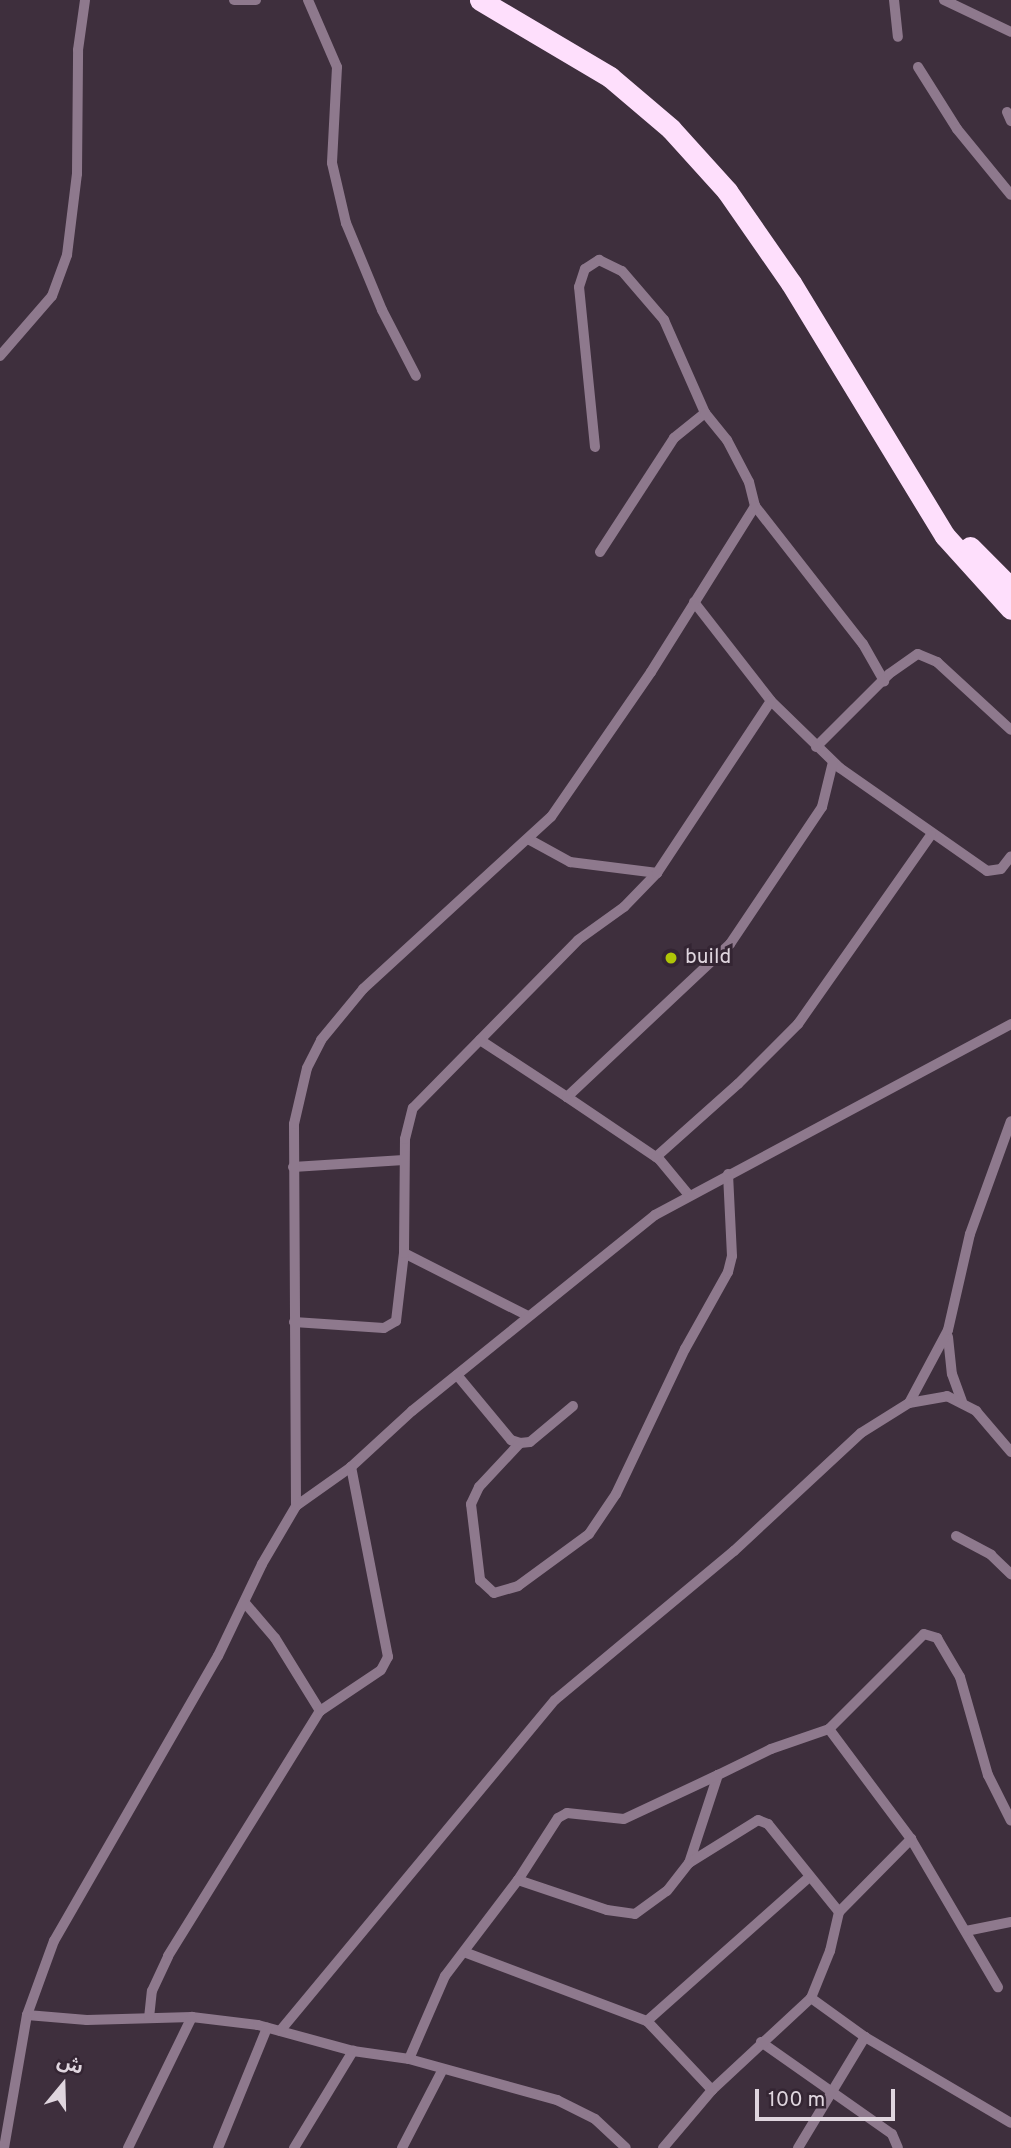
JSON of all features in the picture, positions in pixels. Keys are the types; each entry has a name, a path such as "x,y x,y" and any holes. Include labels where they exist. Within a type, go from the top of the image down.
{"highway":[{"path":"480,0 610,77 671,129 727,191 790,283 945,536 1011,609"},
{"path":"511,0 637,82 695,136 792,263 965,541 1011,588"}],"street":[{"path":"0,356 52,296 67,255 77,174 78,50 85,0"},
{"path":"234,0 256,0"},
{"path":"308,0 337,66 332,163 346,223 382,310 416,376"},
{"path":"894,0 898,37"},
{"path":"944,0 1011,32"},
{"path":"918,67 957,129 1011,195"},
{"path":"595,447 579,314 581,276 599,260 622,271 664,320 705,413 727,440 749,482 755,506 863,644 884,681"},
{"path":"600,552 674,438 705,413"},
{"path":"296,1506 293,1167 300,1090 321,1040 363,989 530,840 572,788 755,506"},
{"path":"694,602 771,701 833,762 931,835 987,871 1001,869 1011,856"},
{"path":"816,747 912,655 927,655 1011,730"},
{"path":"294,1322 389,1327 399,1312 404,1253 406,1127 413,1108 578,940 624,907 657,873 771,701"},
{"path":"567,1097 730,944 822,807 833,762"},
{"path":"656,1157 738,1084 798,1024 931,835"},
{"path":"530,840 570,862 657,873"},
{"path":"4,2148 27,2015 65,1919 245,1603 296,1506 351,1467 457,1375 628,1234 688,1194 1011,1024"},
{"path":"480,1040 656,1157 688,1194"},
{"path":"909,1403 948,1330 970,1234 1011,1121"},
{"path":"293,1167 404,1160"},
{"path":"520,1443 479,1487 471,1504 480,1580 495,1592 518,1586 589,1534 616,1494 685,1349 731,1263 727,1174"},
{"path":"404,1253 528,1316"},
{"path":"948,1330 952,1374 962,1401"},
{"path":"457,1375 511,1440 520,1443 530,1443 573,1406"},
{"path":"279,2031 336,1958 577,1678 734,1552 861,1433 909,1403 937,1395 962,1401 976,1411 1011,1452"},
{"path":"149,2018 152,1991 168,1956 320,1711 381,1670 389,1654 351,1467"},
{"path":"956,1536 990,1555 1011,1574"},
{"path":"245,1603 275,1638 320,1711"},
{"path":"409,2059 445,1976 518,1880 558,1818 567,1812 624,1819 771,1749 829,1729 918,1636 930,1634 960,1677 988,1775 1011,1821"},
{"path":"829,1729 911,1839 998,1987"},
{"path":"689,1863 718,1775"},
{"path":"518,1880 607,1910 635,1914 667,1891 689,1863 751,1823 763,1820 839,1912"},
{"path":"663,2148 712,2090 811,1998 830,1951 839,1912 911,1839"},
{"path":"647,2021 809,1877"},
{"path":"966,1931 1011,1922"},
{"path":"464,1952 647,2021 712,2090"},
{"path":"811,1998 864,2037 1011,2123"},
{"path":"27,2015 192,2017 267,2028 353,2051 409,2059 557,2100 595,2119 626,2148"},
{"path":"128,2148 192,2017"},
{"path":"218,2148 267,2028"},
{"path":"798,2148 864,2037"},
{"path":"761,2042 829,2093 892,2134 898,2148"},
{"path":"294,2148 353,2051"},
{"path":"404,2147 443,2069"}],"place":[{"name":"build","path":"671,958"}]}
